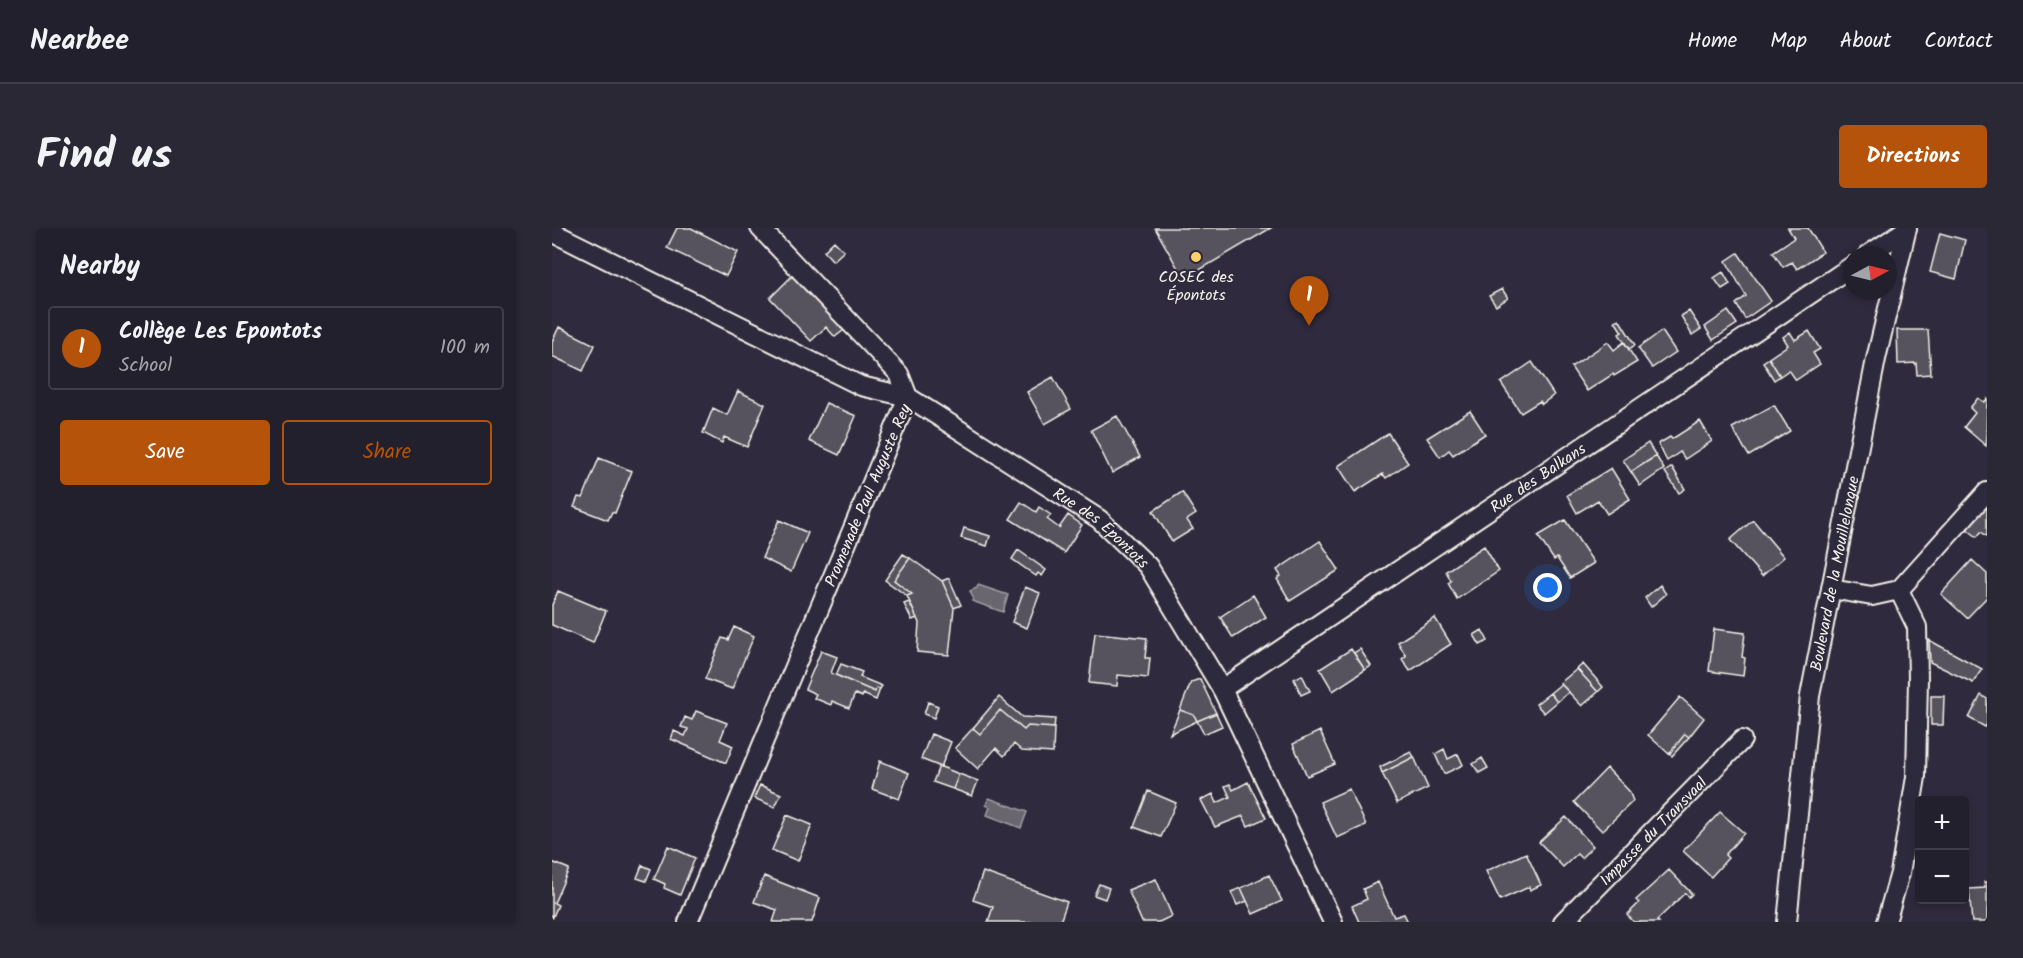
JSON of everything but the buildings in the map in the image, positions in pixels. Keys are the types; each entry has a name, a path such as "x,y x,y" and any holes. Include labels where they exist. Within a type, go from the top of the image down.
{"street":[{"path":"760,228 899,374 908,397"},
{"path":"1882,246 1907,229"},
{"name":"Boulevard de la Mouillelongue","path":"1787,922 1810,696 1876,359 1907,229"},
{"name":"Promenade Paul Auguste Rey","path":"552,232 861,386 908,397 688,922"},
{"name":"Rue des Balkans","path":"1222,688 1843,272"},
{"name":"Rue des Épontots","path":"908,397 1099,519 1148,566 1222,688 1333,922"},
{"path":"1831,589 1872,596 1899,590 1987,492"},
{"path":"1886,922 1900,873 1916,777 1917,627 1899,590"},
{"name":"Impasse du Transvaal","path":"1563,922 1742,740"}],"shaded area":[{"path":"978,585 1008,595 1003,612 972,601 970,591"},
{"path":"989,798 1027,812 1021,828 987,815 990,807 986,805"}],"place":[{"name":"COSEC des Épontots","path":"1196,257"},
{"name":"Collège Les Epontots","path":"1309,326"}]}
